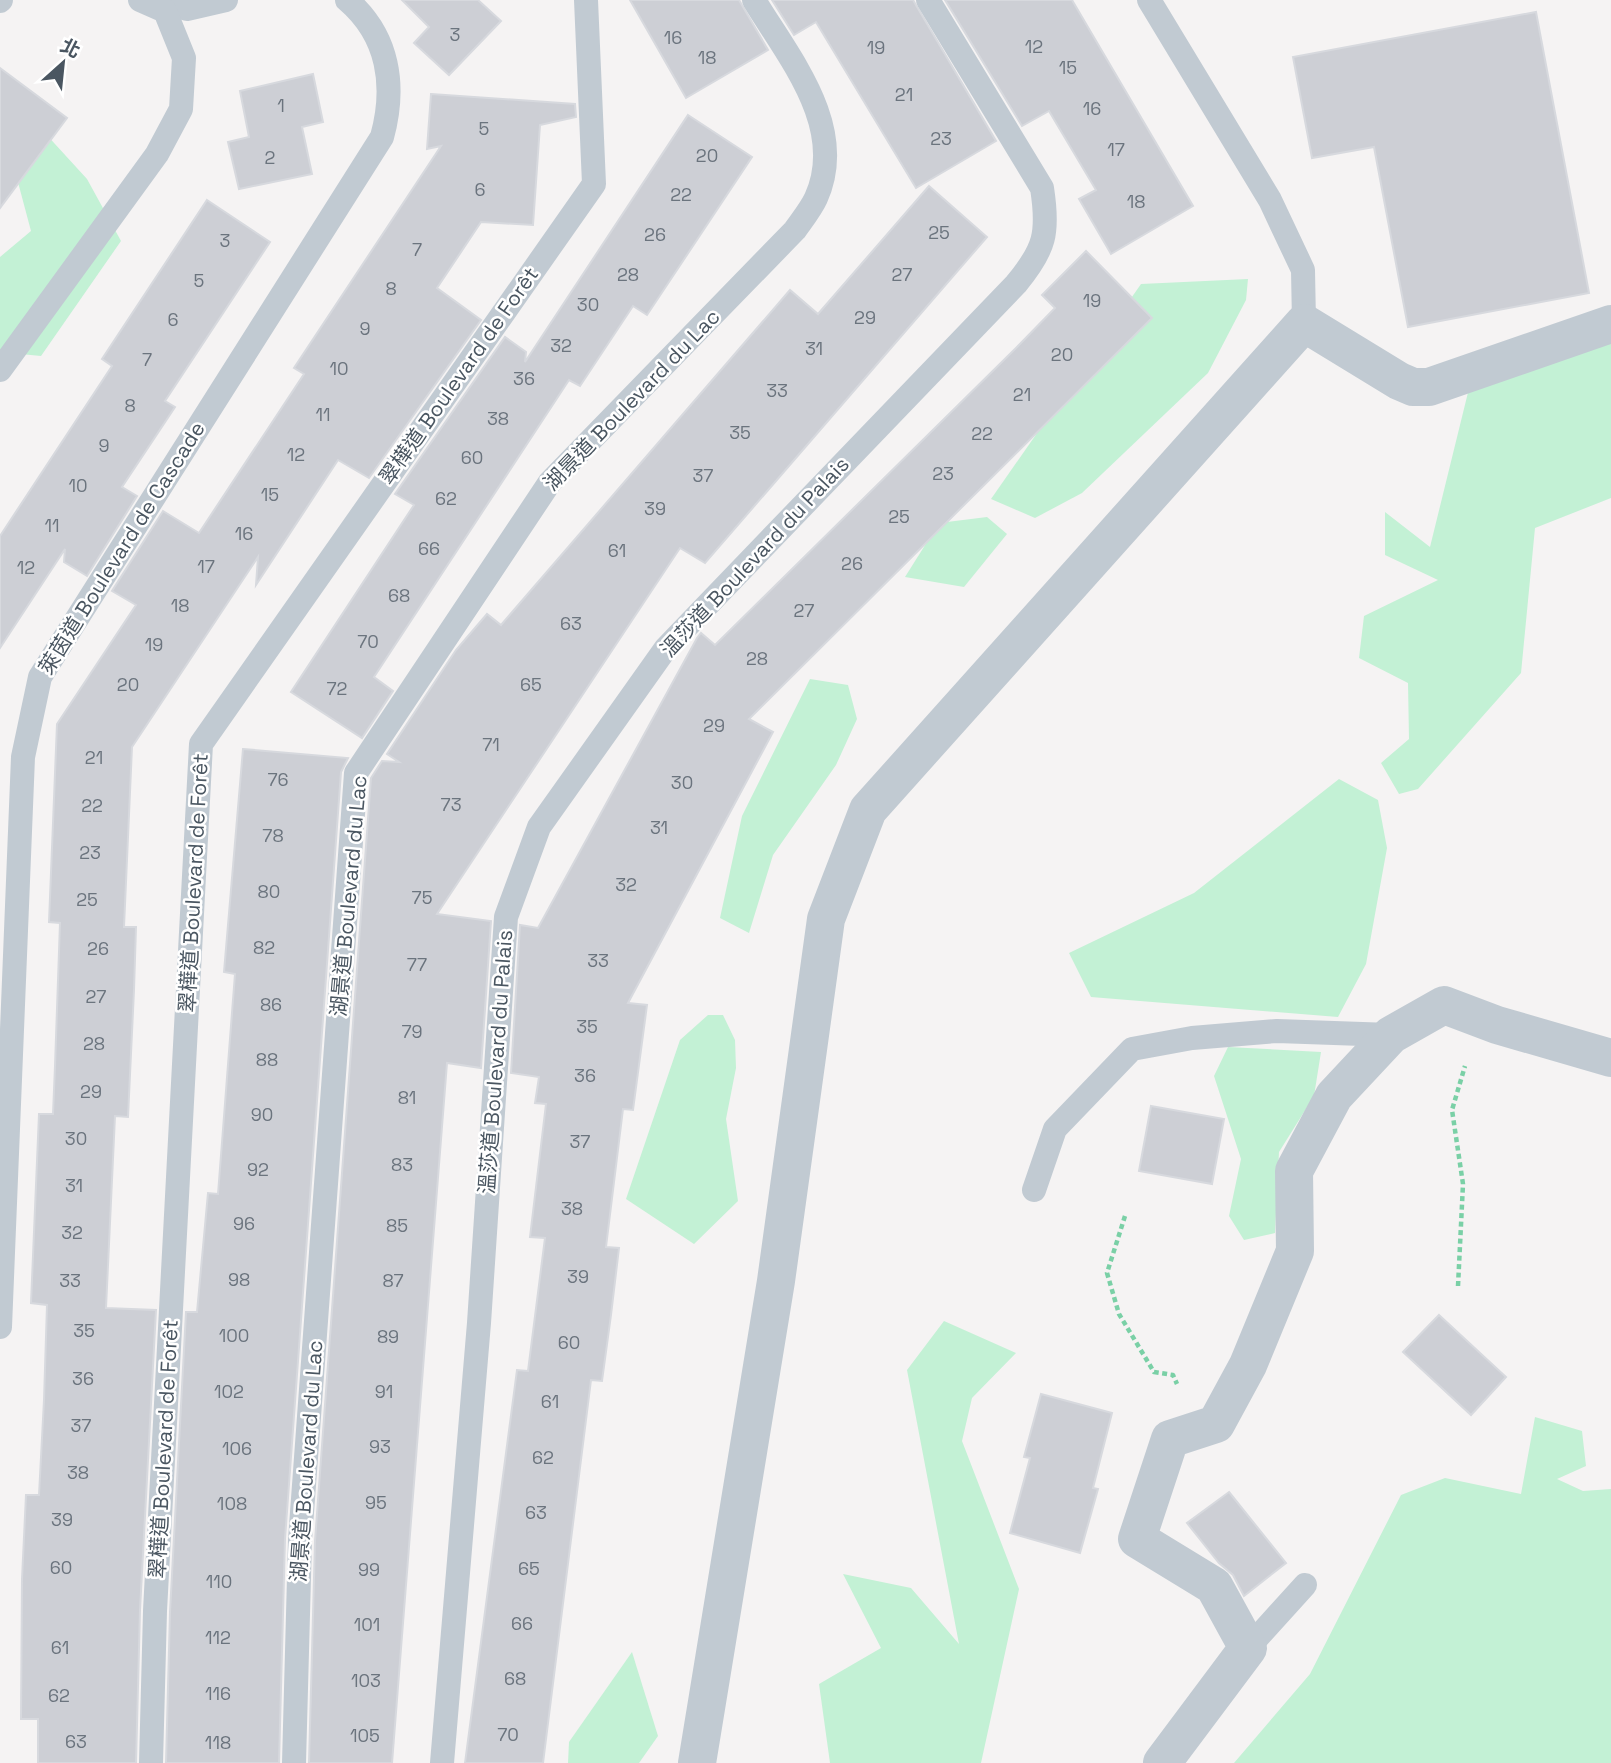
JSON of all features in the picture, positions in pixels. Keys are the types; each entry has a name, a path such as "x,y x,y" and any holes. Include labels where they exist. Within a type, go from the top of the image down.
{"street":[{"path":"697,1763 776,1281 826,919 868,810 1304,323 1413,387 1429,387 1611,324"},
{"path":"1163,1763 1248,1648 1214,1586 1137,1539 1170,1439 1216,1424 1248,1365 1296,1251 1294,1171 1334,1096 1391,1035 1444,1005 1611,1058"}],"lane":[{"path":"0,370 158,154 181,109 184,58 166,11 140,0"},
{"path":"154,0 187,9 226,0"},
{"name":"萊茵道 Boulevard de Cascade","path":"0,1327 23,757 40,677 382,137 389,111 390,84 386,57 375,32 347,0"},
{"name":"翠樺道 Boulevard de Forêt","path":"151,1763 155,1611 201,744 594,184 586,0"},
{"name":"湖景道 Boulevard du Lac","path":"294,1763 300,1540 356,774 550,482 795,230 816,198 825,161 822,123 807,88 754,0"},
{"name":"溫莎道 Boulevard du Palais","path":"442,1763 479,1323 506,917 539,827 666,648 1016,284 1038,257 1045,234 1048,223 1042,188 928,0"},
{"path":"1149,0 1269,200 1303,270 1304,323"},
{"path":"1034,1190 1055,1129 1132,1049 1192,1038 1277,1031 1391,1035"},
{"path":"1248,1648 1305,1585"}],"path":[{"path":"1458,1286 1463,1184 1452,1110 1480,1018"},
{"path":"1125,1216 1107,1273 1119,1314 1154,1372 1172,1375 1200,1429"}],"green space":[{"path":"44,132 87,179 121,241 41,356 0,352 0,257 31,231 15,171"},
{"path":"1248,279 1246,300 1208,373 1082,493 1035,518 991,499 1141,284"},
{"path":"1611,328 1611,498 1535,528 1521,673 1418,789 1399,794 1381,763 1409,739 1408,683 1359,658 1364,616 1438,580 1385,555 1385,512 1430,547 1475,364"},
{"path":"987,517 1007,534 964,587 905,577 939,523"},
{"path":"810,679 848,685 857,719 836,765 773,855 749,933 720,918 742,816"},
{"path":"1339,779 1378,800 1387,848 1366,964 1338,1017 1091,997 1069,953 1194,893"},
{"path":"708,1015 723,1015 735,1040 736,1068 726,1119 738,1201 694,1244 626,1199 680,1040"},
{"path":"1228,1047 1321,1052 1314,1096 1279,1152 1275,1233 1244,1240 1229,1216 1241,1159 1214,1076"},
{"path":"944,1321 1016,1353 972,1398 962,1441 1019,1589 981,1763 830,1763 819,1684 881,1648 843,1574 911,1588 959,1644 907,1370"},
{"path":"1535,1417 1582,1431 1586,1466 1557,1479 1583,1491 1611,1489 1611,1763 1234,1763 1310,1674 1401,1495 1445,1478 1521,1494"},
{"path":"632,1652 658,1736 639,1763 568,1763 569,1742"}],"building":[{"path":"402,0 478,0 501,21 449,75 414,43 429,27"},
{"path":"630,0 739,0 768,50 686,98"},
{"path":"772,0 913,0 996,141 916,188 816,22 794,35"},
{"path":"945,0 1072,0 1193,206 1111,254 1079,199 1096,190 1049,111 1022,126"},
{"path":"1536,12 1589,293 1408,327 1374,147 1312,158 1293,57"},
{"path":"0,68 67,118 0,208"},
{"path":"313,74 323,122 302,127 312,174 239,189 228,142 249,137 240,91"},
{"path":"431,94 575,104 576,117 540,125 533,225 481,222 437,288 481,320 369,478 338,460 256,585 258,557 132,747 124,927 136,927 134,990 128,1117 115,1116 106,1308 156,1310 140,1610 136,1763 38,1763 38,1719 21,1719 22,1579 26,1495 39,1495 44,1400 47,1305 31,1303 39,1114 53,1114 60,923 49,922 57,724 136,605 112,591 163,511 199,533 304,374 294,368 441,146 427,149"},
{"path":"688,115 752,157 647,315 633,306 580,386 569,380 374,677 393,691 362,738 291,692 414,505 395,494 505,337 526,352 525,362"},
{"path":"929,186 987,237 705,563 680,548 437,914 491,921 481,1068 447,1063 392,1763 309,1763 315,1541 371,778 382,761 399,762 387,754 456,650 487,614 501,625 790,290 818,314"},
{"path":"207,200 270,242 165,401 175,407 122,487 137,496 87,576 64,562 65,549 0,648 0,536 112,366 102,359"},
{"path":"1086,251 1152,318 749,719 773,732 628,1003 647,1005 633,1110 623,1109 606,1247 619,1248 611,1315 602,1381 591,1380 543,1763 465,1763 517,1370 528,1371 545,1238 530,1237 546,1104 535,1103 539,1077 511,1073 520,925 538,928 701,633 715,645 1016,348 1055,308 1042,295"},
{"path":"243,749 348,758 341,772 285,1539 279,1763 166,1763 170,1612 186,1312 197,1312 208,1193 218,1194 235,974 224,972"},
{"path":"1151,1106 1224,1119 1212,1184 1139,1171"},
{"path":"1439,1315 1506,1377 1471,1415 1403,1352"},
{"path":"1041,1394 1112,1413 1093,1488 1098,1489 1080,1553 1010,1533 1030,1458 1024,1457"},
{"path":"1229,1492 1286,1563 1244,1596 1233,1575 1219,1563 1187,1523"}]}
